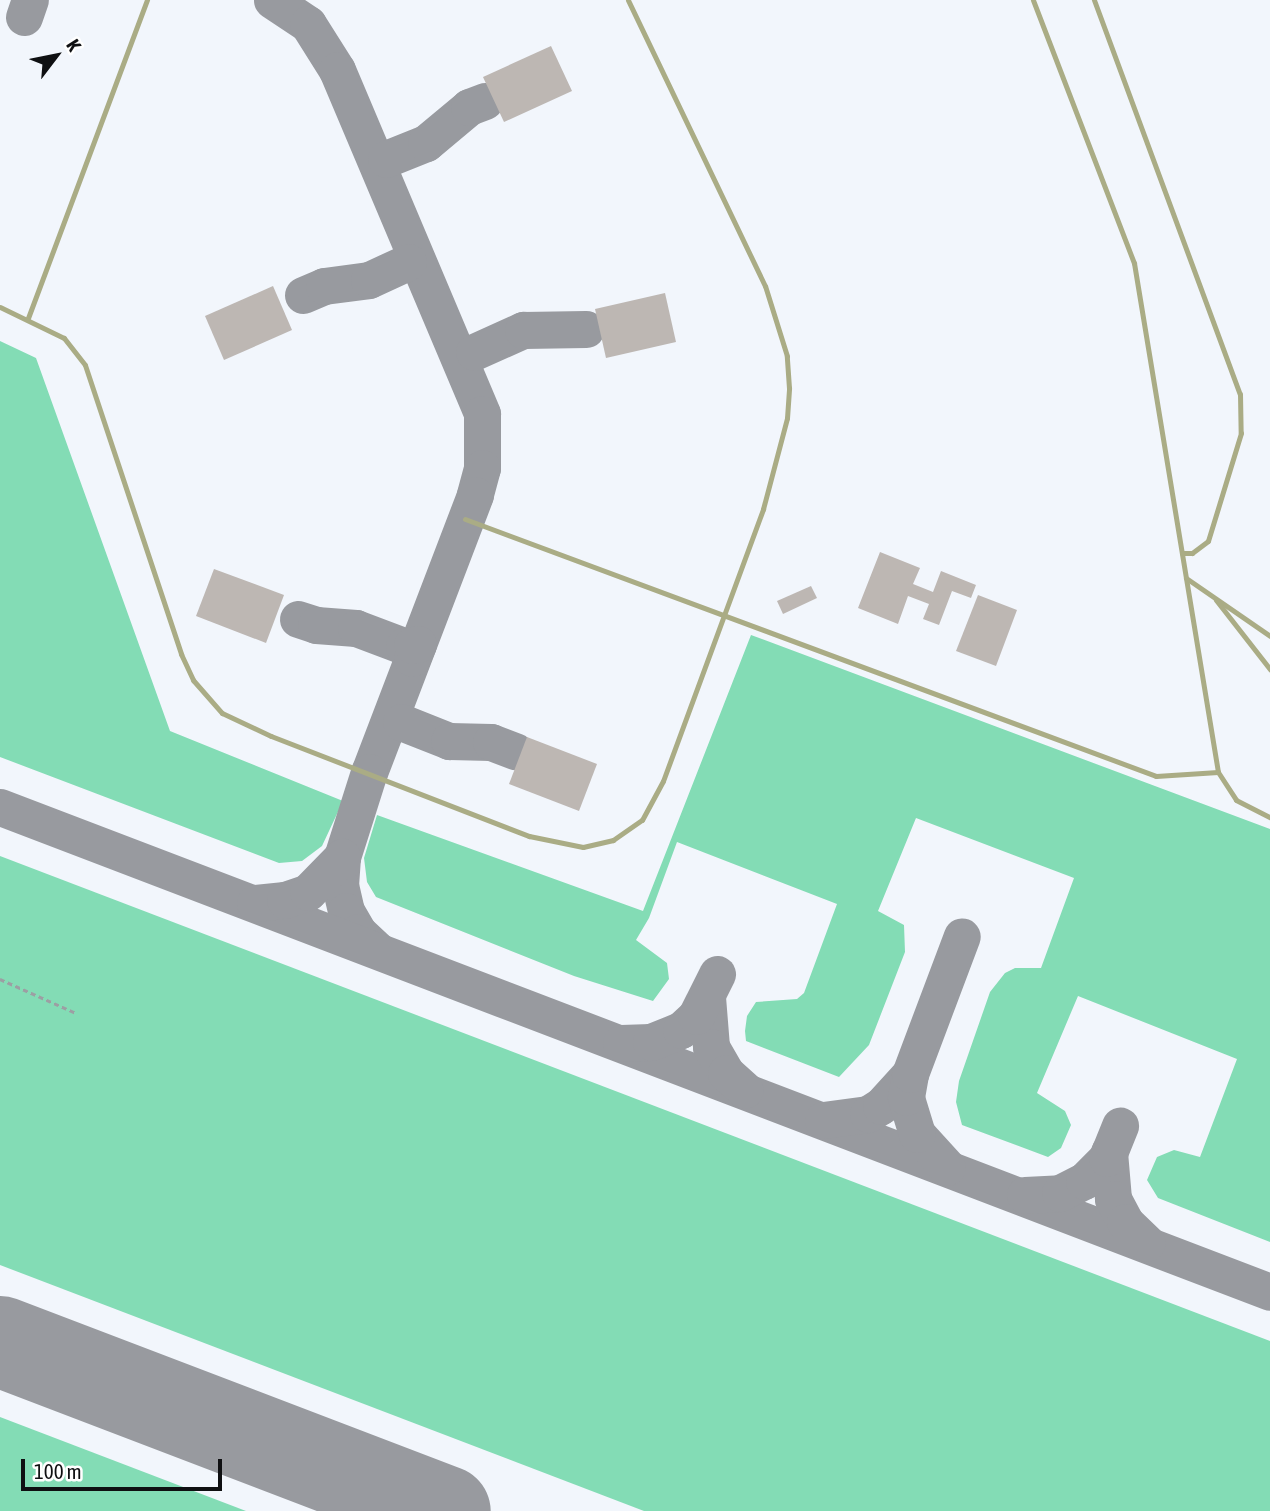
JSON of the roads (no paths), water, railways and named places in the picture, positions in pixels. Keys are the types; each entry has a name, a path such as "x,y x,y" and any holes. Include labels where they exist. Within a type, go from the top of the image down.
{"lane":[{"path":"28,318 147,0"},
{"path":"0,307 28,318 64,338 85,365 193,680 222,713 271,736 557,845 600,844 629,830 652,805 776,465 787,418 787,356 765,286 628,0"},
{"path":"1033,0 1134,263 1218,772 1236,800 1270,817"},
{"path":"1094,0 1240,394 1241,433 1208,541 1192,553 1182,553"},
{"path":"465,519 1156,776 1218,772"},
{"path":"1186,578 1270,636"},
{"path":"1213,596 1270,670"}]}
